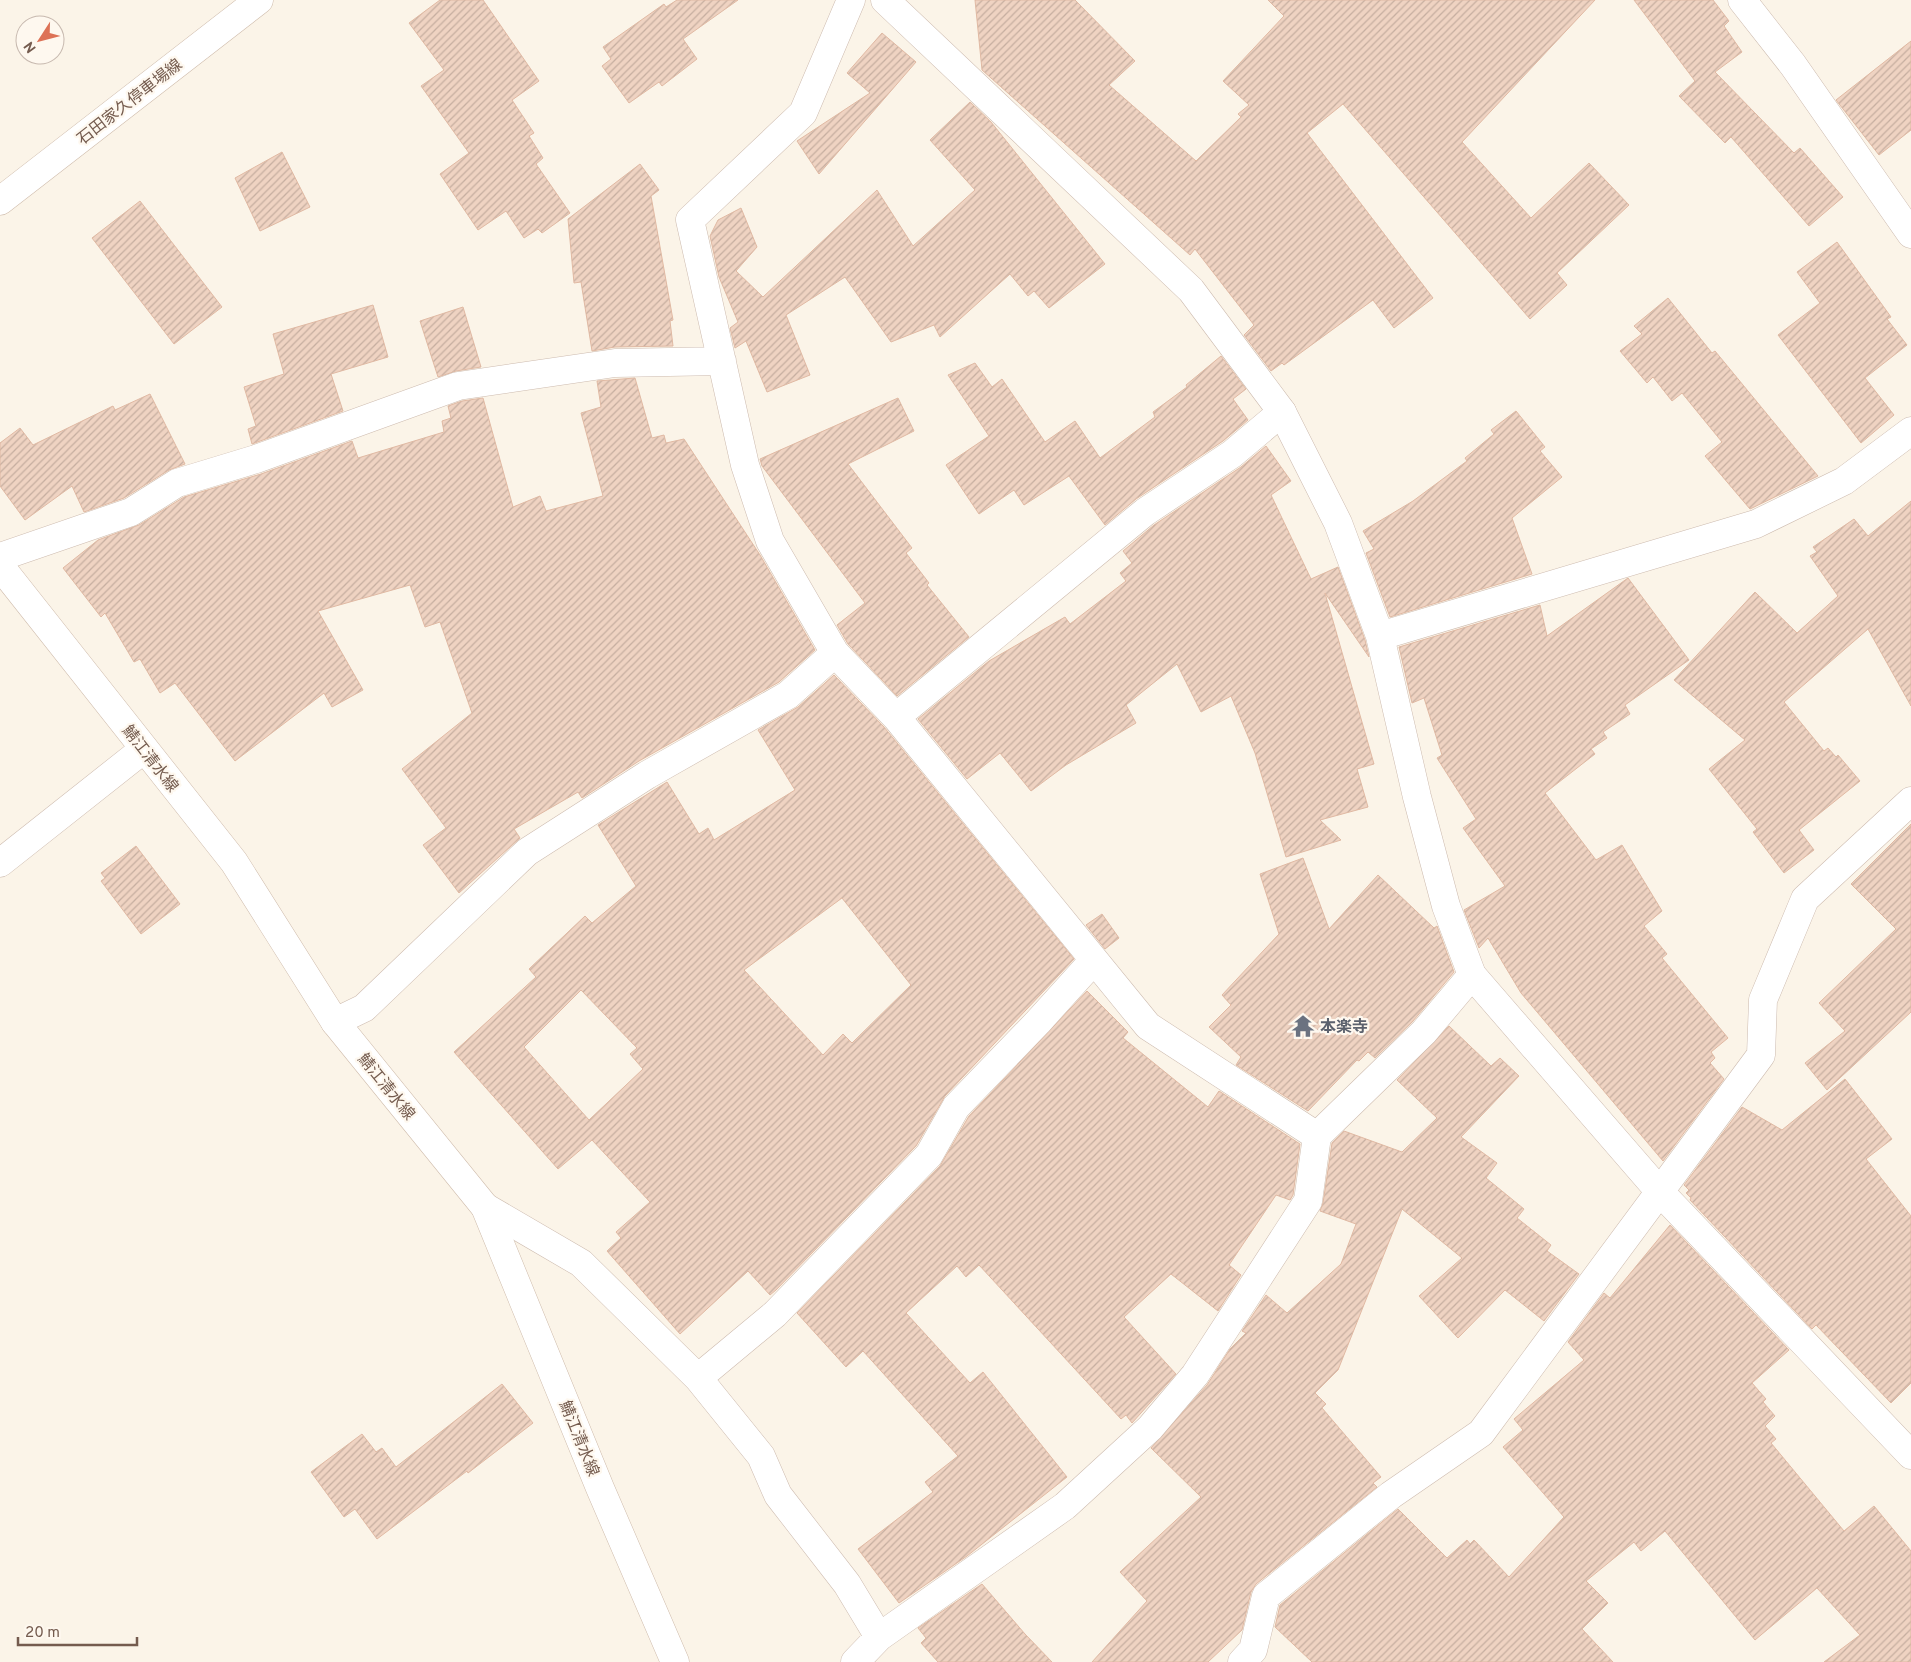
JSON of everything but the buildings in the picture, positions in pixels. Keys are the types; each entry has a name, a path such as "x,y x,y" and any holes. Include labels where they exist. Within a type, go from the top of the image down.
{"street":[{"name":"石田家久停車場線","path":"0,201 259,0"},
{"path":"851,0 803,113 690,220 744,465 770,541 835,654 896,718 1148,1026 1317,1136"},
{"path":"885,0 1191,290 1282,412 1338,523 1380,636 1417,797 1446,906 1472,974 1661,1193 1911,1455"},
{"path":"1742,0 1793,65 1911,234"},
{"path":"0,557 131,512 177,483 256,459 458,386 615,363 722,361"},
{"path":"896,718 1145,512 1232,454 1282,412"},
{"path":"1380,636 1756,524 1844,481 1911,431"},
{"name":"鯖江清水線","path":"0,566 234,862 335,1022 485,1207 604,1497 675,1662"},
{"path":"335,1022 364,1008 527,852 647,775 788,695 835,654"},
{"path":"0,864 144,749"},
{"path":"1254,1658 1266,1596 1391,1495 1481,1433 1661,1193 1761,1055 1764,1000 1805,899 1911,801"},
{"path":"698,1378 775,1314 929,1155 956,1106 1038,1022 1094,960"},
{"path":"855,1662 879,1638 1065,1506 1150,1428 1195,1375 1308,1201 1317,1136 1424,1032 1472,974"},
{"path":"485,1207 581,1262 698,1378 762,1456 778,1495 847,1584 879,1638"}],"place":[{"name":"本楽寺","path":"1303,1026"}]}
